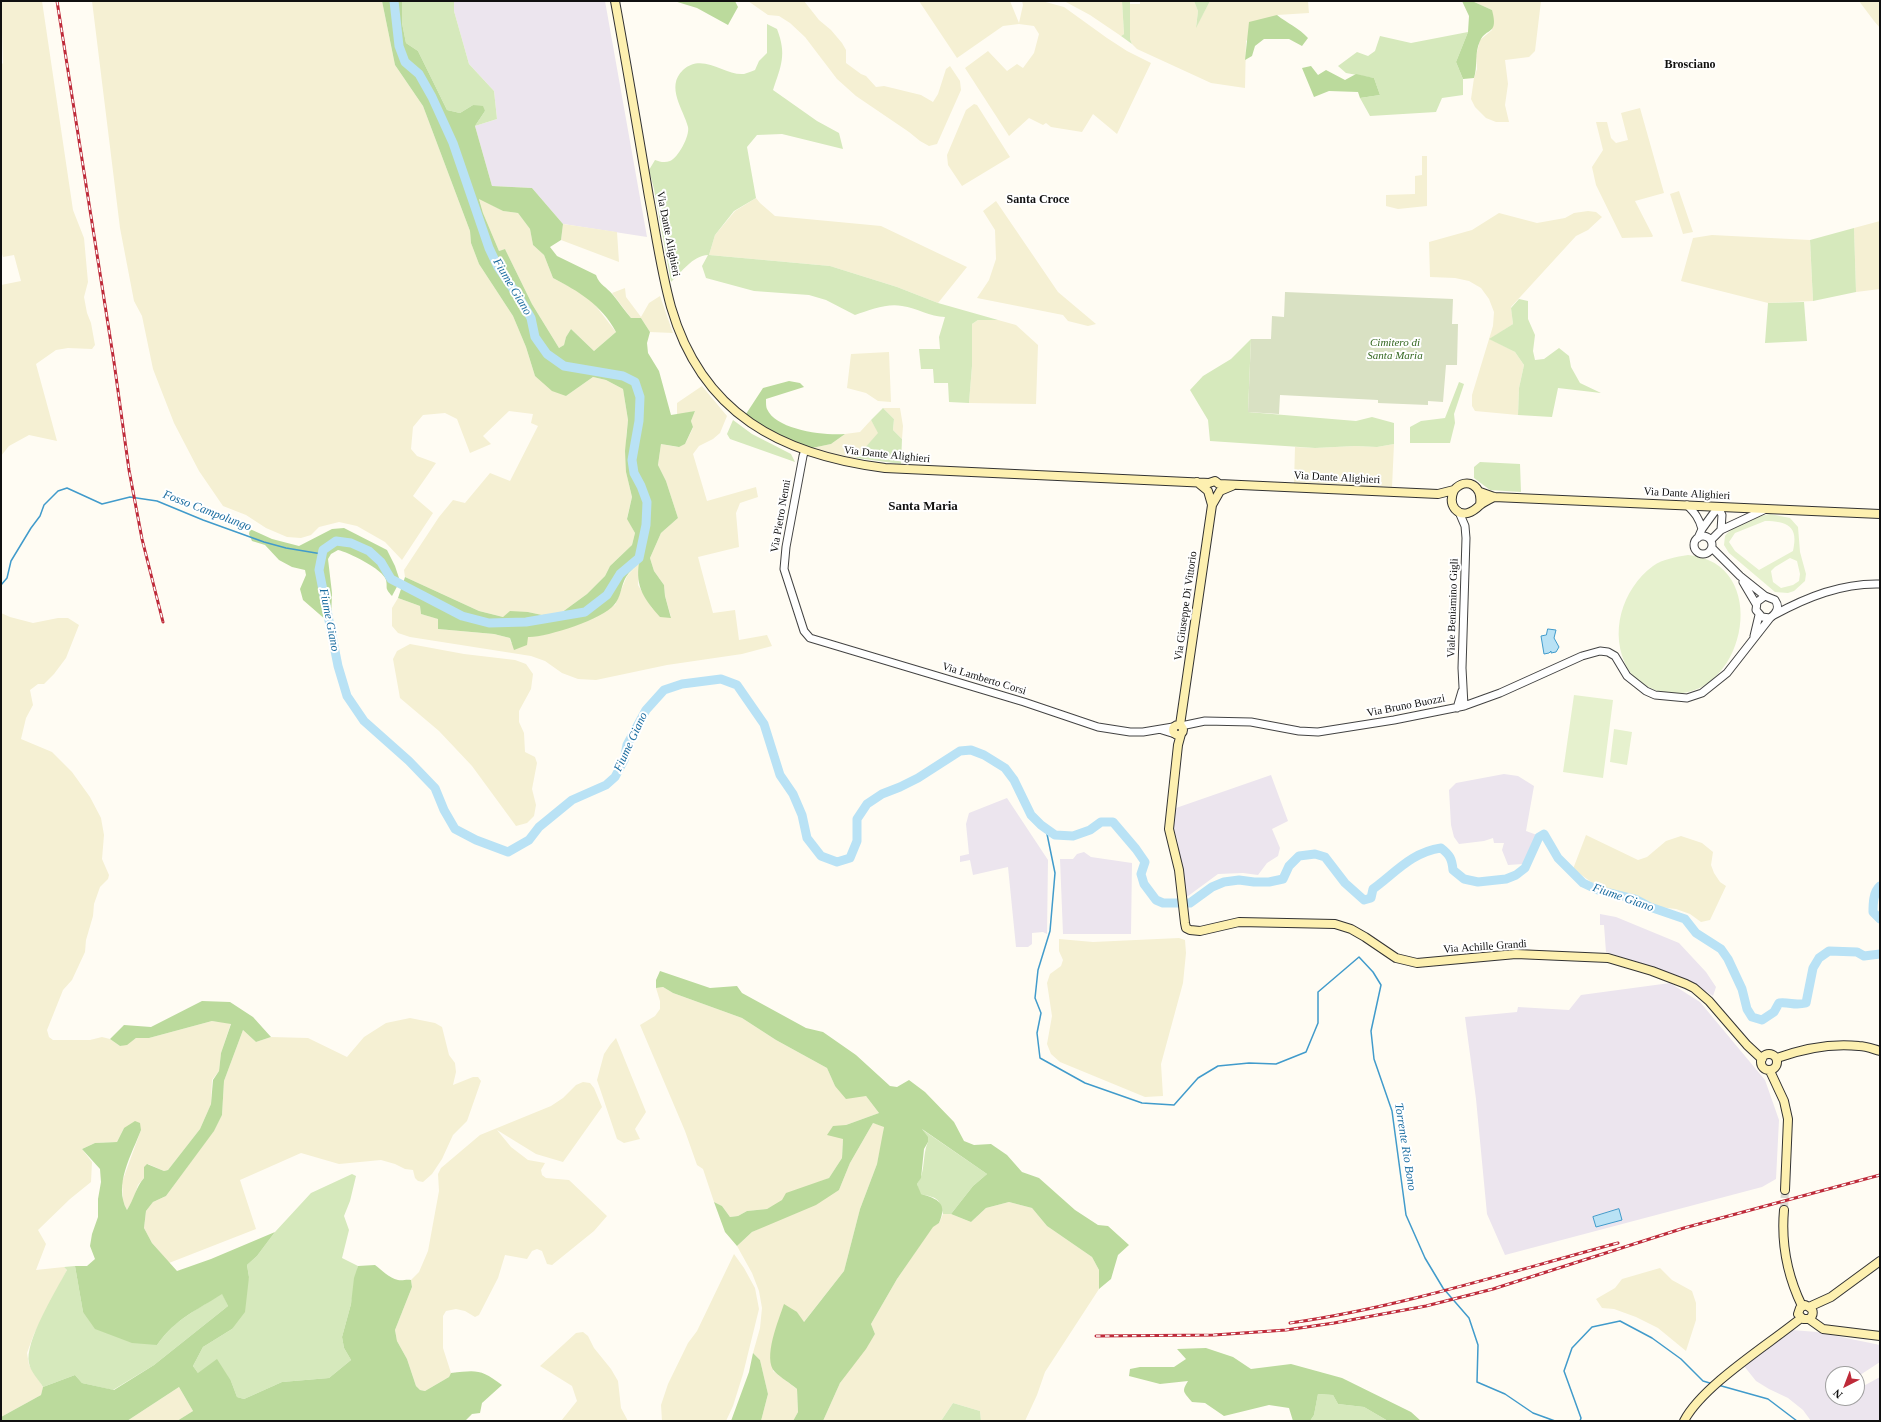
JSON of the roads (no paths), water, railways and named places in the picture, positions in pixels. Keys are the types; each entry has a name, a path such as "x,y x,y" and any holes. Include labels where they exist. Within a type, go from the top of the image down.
{"main road":[{"name":"Via Dante Alighieri","path":"615,1 661,263 671,307 684,342 699,368 719,396 736,413 758,429 805,450 836,460 885,468 1196,482 1209,489 1214,495 1219,490 1235,485 1438,494 1454,490 1463,484 1471,484 1480,492 1494,497 1880,514"},
{"name":"Via Dante Alighieri","path":"1209,489 1215,481 1219,490"},
{"name":"Via Giuseppe Di Vittorio","path":"1209,489 1212,505"},
{"name":"Via Giuseppe Di Vittorio","path":"1178,730 1212,505 1219,490"},
{"path":"1452,502 1454,490"},
{"path":"1480,492 1482,497 1480,505"},
{"name":"Via Dante Alighieri","path":"1438,494 1452,502 1459,512"},
{"path":"1459,512 1466,514 1472,513 1480,505 1494,497"},
{"name":"Via Achille Grandi","path":"1178,730 1178,745 1169,829 1179,870 1186,928 1200,931 1239,922 1265,921 1335,924 1351,929 1396,958 1417,963 1516,954 1608,958 1652,971 1694,988 1762,1059 1761,1064 1763,1068 1770,1071"},
{"path":"1776,1058 1794,1052 1834,1047 1859,1046 1880,1051"},
{"path":"1762,1059 1768,1054 1773,1054 1776,1058 1777,1066 1770,1071 1784,1101 1788,1119 1785,1190"},
{"path":"1684,1421 1690,1410 1723,1379 1813,1313 1806,1306 1785,1261 1782,1230 1784,1210"},
{"path":"1880,1261 1831,1297 1806,1306 1798,1312 1822,1329 1880,1336"}],"street":[{"name":"Via Pietro Nenni","path":"804,631 784,569 786,547 805,450"},
{"path":"1687,505 1695,512 1702,529"},
{"path":"1709,550 1702,554 1696,550 1694,543 1718,507 1722,515 1721,530"},
{"path":"1709,550 1710,540 1721,530 1768,509"},
{"name":"Viale Beniamino Gigli","path":"1459,512 1465,526 1462,691 1460,707"},
{"name":"Viale Beniamino Gigli","path":"1465,526 1472,513"},
{"path":"1698,538 1706,536 1710,540"},
{"path":"1709,550 1724,560 1740,576 1765,596 1772,598 1777,604 1778,610 1753,639"},
{"path":"1740,576 1756,604 1756,610 1759,615 1753,639"},
{"path":"1759,615 1772,617 1795,604 1828,591 1849,586 1880,584"},
{"path":"1756,604 1759,599 1765,596"},
{"path":"1777,604 1795,604"},
{"name":"Via Lamberto Corsi","path":"804,631 810,638 1024,702 1098,728 1130,732 1178,730"},
{"name":"Via Bruno Buozzi","path":"1197,722 1251,722 1299,731 1318,732 1355,727 1460,707 1500,694 1586,654 1600,651 1608,652 1615,656 1632,681 1646,691 1655,694 1687,698 1702,693 1719,680 1732,668 1753,639"},
{"path":"1181,710 1186,719 1197,722"},
{"path":"1178,730 1197,722"}],"water":[{"path":"1548,629 1556,630 1554,638 1559,647 1556,652 1551,653 1551,651 1544,654 1541,636 1546,635"},
{"path":"1619,1209 1622,1220 1596,1227 1593,1217"}],"waterway":[{"name":"Fiume Giano","path":"394,1 399,46 405,62 419,74 432,97 453,143 489,248 498,267 531,318 535,337 547,354 564,366 623,376 635,382 640,397 639,421 632,460 634,473 647,502 646,525 639,558 620,574 607,595 585,612 526,622 489,623 462,616 391,579 381,562 369,551 351,543 336,541 323,550 319,570 338,666 347,696 364,721 409,761 435,788 444,810 455,829 476,840 508,852 529,840 539,827 572,800 606,785 615,777 624,760 627,745 646,710 664,690 682,684 721,679 737,685 764,724 780,775 793,794 802,815 807,838 821,856 837,862 850,858 857,841 857,819 867,804 882,794 918,778 960,751 971,750 984,755 1005,768 1014,780 1031,815 1041,825 1055,835 1073,836 1090,830 1101,822 1113,822 1145,862 1141,874 1144,884 1156,900 1163,903 1190,903 1212,887 1224,882 1239,880 1269,882 1283,879 1289,866 1299,856 1315,854 1325,857 1345,883 1364,900 1371,898 1373,889 1404,864 1421,854 1441,848 1450,858 1453,870 1464,879 1478,882 1506,879 1516,875 1525,868 1539,837 1544,834 1558,858 1583,883 1598,890 1635,899 1650,907 1685,919 1696,933 1721,949 1728,959 1742,989 1747,1009 1752,1017 1762,1020 1774,1012 1779,1003 1806,1003 1813,968 1819,958 1829,951 1857,952 1864,956 1880,954"},
{"name":"Fosso Campolungo","path":"1,585 7,578 11,561 40,516 44,505 58,491 67,488 102,504 130,497 157,501 203,520 264,542 286,548 322,554"},
{"name":"Torrente Rio Bono","path":"1046,829 1055,873 1050,931 1038,970 1035,998 1041,1013 1037,1033 1040,1058 1085,1083 1142,1103 1174,1105 1198,1078 1218,1066 1249,1063 1276,1064 1306,1052 1318,1023 1318,992 1359,957 1373,972 1381,985 1371,1031 1374,1059 1392,1111 1406,1215 1425,1258 1443,1288 1469,1318 1478,1345 1477,1382 1505,1394 1533,1413 1555,1421"},
{"name":"Fiume Giano","path":"1880,886 1873,902 1873,912 1880,919"},
{"name":"Torrente Rio Bono","path":"1580,1421 1581,1418 1564,1371 1572,1348 1592,1327 1620,1321 1652,1338 1681,1359 1703,1381 1713,1384"},
{"name":"Torrente Rio Bono","path":"1718,1385 1768,1399 1797,1421"}],"tunnel":[{"path":"1784,1210 1785,1190"}],"railway":[{"path":"57,1 114,362 129,470 142,539 163,622"},
{"path":"1096,1336 1214,1335 1286,1330 1334,1323 1426,1306 1493,1289 1684,1228 1880,1175"},
{"path":"1290,1323 1373,1308 1455,1288 1618,1243"}],"district":[{"name":"Brosciano","path":"1690,65"},
{"name":"Santa Croce","path":"1038,200"},
{"name":"Santa Maria","path":"923,507"}],"park label":[{"name":"Cimitero di Santa Maria","path":"1395,349"}]}
